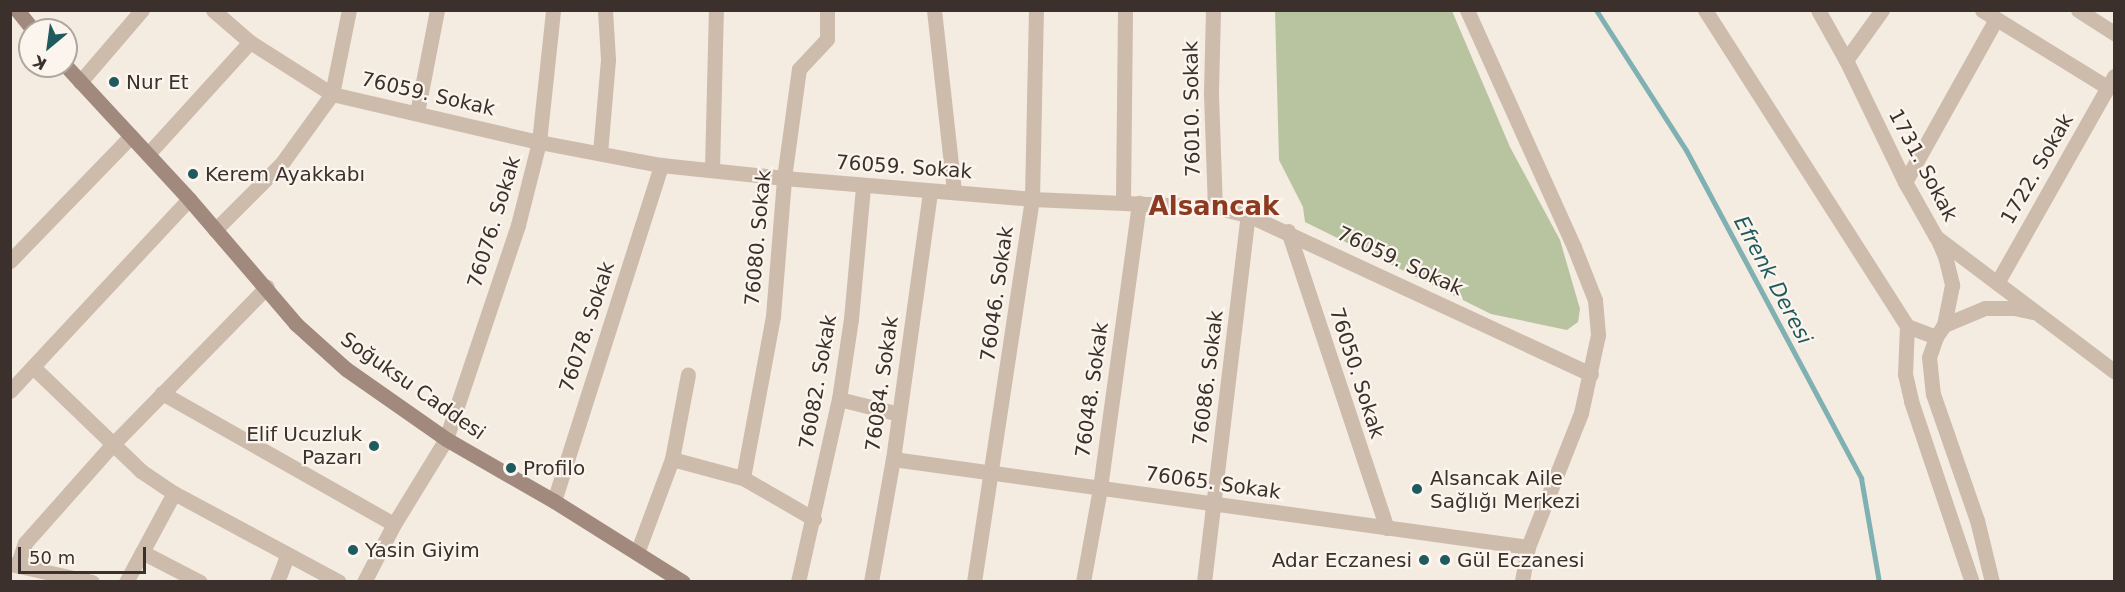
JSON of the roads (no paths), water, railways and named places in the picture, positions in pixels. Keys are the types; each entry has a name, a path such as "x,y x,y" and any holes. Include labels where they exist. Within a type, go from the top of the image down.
{"street":[{"path":"80,82 142,10"},
{"name":"76059. Sokak","path":"213,10 250,42 332,94 539,142 661,165 784,178 1032,199 1215,207 1248,215 1287,231 1591,374"},
{"path":"215,230 282,163 332,94 350,10"},
{"path":"417,113 437,10"},
{"name":"76076. Sokak","path":"364,582 394,524 447,439 518,225 539,142 553,10"},
{"path":"600,153 608,59 605,10"},
{"path":"712,169 716,10"},
{"name":"76080. Sokak","path":"742,478 773,316 784,178 799,69 827,39 827,10"},
{"path":"934,10 954,192"},
{"name":"76046. Sokak","path":"974,582 1032,199 1036,10"},
{"path":"1123,202 1125,10"},
{"name":"76010. Sokak","path":"1213,10 1211,94 1215,207"},
{"path":"1467,10 1574,247 1595,300 1598,335 1591,374 1581,412 1528,547 1522,582"},
{"path":"1705,10 1907,326 1905,374 1911,401 1972,582"},
{"name":"1731. Sokak","path":"1818,10 1846,60 1905,182 1936,237 2115,371"},
{"path":"1846,60 1882,10"},
{"path":"1982,10 2111,81"},
{"path":"2078,10 2115,33"},
{"path":"1905,182 1996,19"},
{"path":"148,154 250,42"},
{"name":"Soğuksu Caddesi","path":"76,78 189,199 267,287 296,324 346,369 447,439 554,501 683,582"},
{"name":"1722. Sokak","path":"1997,283 2111,81"},
{"path":"10,261 130,136"},
{"name":"76078. Sokak","path":"554,501 661,165"},
{"name":"76082. Sokak","path":"798,582 814,519 839,399 851,319 863,186"},
{"name":"76084. Sokak","path":"871,582 893,459 930,192"},
{"path":"10,391 189,199"},
{"name":"76048. Sokak","path":"1083,582 1100,488 1139,203"},
{"name":"76086. Sokak","path":"1204,582 1248,215"},
{"name":"76050. Sokak","path":"1287,231 1387,528"},
{"path":"1936,237 1945,256 1952,285 1940,331 1929,357 1933,394 1977,520 1992,582"},
{"path":"92,582 14,564 25,543 113,444 267,287"},
{"path":"1907,326 1940,331 1985,308 2014,308 2042,315"},
{"path":"33,367 141,471 174,493 339,582"},
{"path":"637,554 672,459 688,374"},
{"path":"162,393 394,524"},
{"path":"839,399 899,414"},
{"path":"672,459 742,478 814,519"},
{"name":"76065. Sokak","path":"893,459 1528,547"},
{"path":"126,582 174,493"},
{"path":"142,552 200,582"},
{"path":"277,582 287,555"}],"waterway":[{"name":"Efrenk Deresi","path":"1596,10 1686,150 1861,478 1879,582"}],"place":[{"name":"Nur Et","path":"114,82"},
{"name":"Kerem Ayakkabı","path":"193,174"},
{"name":"Elif Ucuzluk Pazarı","path":"374,446"},
{"name":"Profilo","path":"511,468"},
{"name":"Alsancak Aile Sağlığı Merkezi","path":"1417,489"},
{"name":"Yasin Giyim","path":"353,550"},
{"name":"Adar Eczanesi","path":"1424,560"},
{"name":"Gül Eczanesi","path":"1445,560"}],"district":[{"name":"Alsancak","path":"1214,207"}]}
